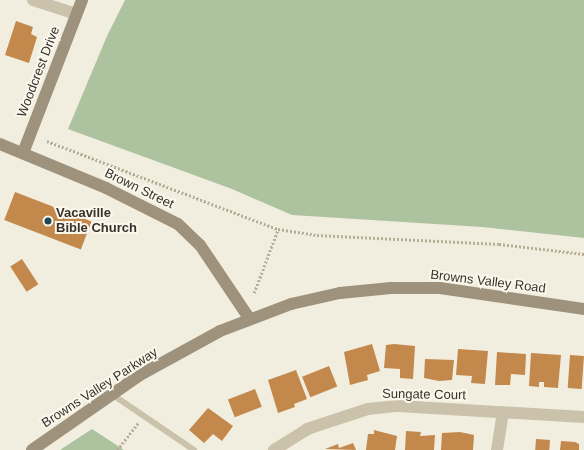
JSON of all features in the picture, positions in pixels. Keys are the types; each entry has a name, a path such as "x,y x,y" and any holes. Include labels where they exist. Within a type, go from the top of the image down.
{"street":[{"path":"33,0 76,14"},
{"name":"Woodcrest Drive","path":"23,153 82,0"},
{"name":"Brown Street","path":"0,144 106,188 178,224 200,245 249,318"},
{"name":"Browns Valley Road","path":"249,318 291,304 340,293 390,288 440,288 584,309"},
{"name":"Browns Valley Parkway","path":"32,450 147,372 220,331 249,318"},
{"name":"Sungate Court","path":"274,450 307,429 368,409 398,406 584,417"},
{"path":"497,450 503,412"}],"lane":[{"path":"113,395 194,450"}],"path":[{"path":"47,141 278,229 317,235 499,244 584,254"},
{"path":"254,293 278,229"},
{"path":"117,450 143,415"}],"green space":[{"path":"125,0 584,0 584,238 482,227 292,215 232,189 68,129 107,36"},
{"path":"92,429 124,450 60,450"}],"building":[{"path":"16,21 33,27 31,34 37,37 29,63 5,55"},
{"name":"Vacaville Bible Church","path":"15,192 92,221 81,249 4,220"},
{"path":"22,259 38,284 27,292 10,267"},
{"path":"372,344 380,371 367,375 368,380 350,385 344,352"},
{"path":"394,344 415,346 413,379 400,378 400,369 384,368 386,345"},
{"path":"458,349 488,351 485,384 471,383 472,376 456,375"},
{"path":"497,352 526,354 525,375 511,374 510,385 495,385"},
{"path":"531,353 561,355 558,388 544,387 544,382 539,382 539,387 529,386"},
{"path":"570,355 584,356 582,389 568,388"},
{"path":"425,359 454,360 452,380 439,381 424,378"},
{"path":"329,366 337,386 310,397 302,377"},
{"path":"296,370 307,399 294,404 295,407 278,413 268,380"},
{"path":"255,389 262,407 235,417 228,399"},
{"path":"208,408 233,426 222,441 213,434 204,443 189,430"},
{"path":"374,430 397,436 395,450 366,450 368,434 374,434"},
{"path":"406,431 421,432 420,436 435,435 434,450 405,450"},
{"path":"460,432 474,435 473,450 441,450 442,433"},
{"path":"536,439 550,440 549,450 535,450"},
{"path":"561,441 575,442 579,444 579,450 560,450"},
{"path":"353,443 356,450 325,449 338,444 339,448"}],"place":[{"name":"Vacaville Bible Church","path":"48,221"}]}
